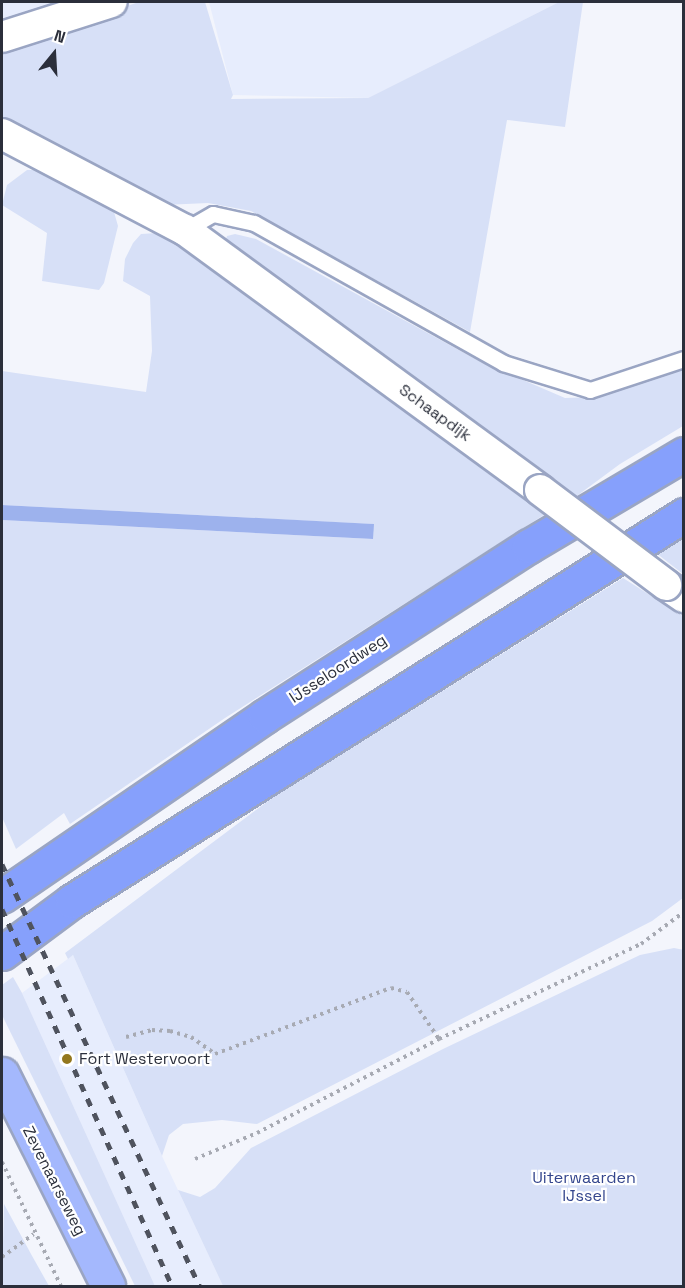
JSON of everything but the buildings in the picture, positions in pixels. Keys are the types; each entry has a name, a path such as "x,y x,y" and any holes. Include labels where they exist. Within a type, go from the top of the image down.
{"highway":[{"name":"IJsseloordweg","path":"2,896 284,704 529,546 684,454"},
{"path":"2,953 72,901 684,515"}],"main road":[{"name":"Zevenaarseweg","path":"2,1074 108,1287"}],"street":[{"path":"2,37 112,2"},
{"name":"Schaapdijk","path":"2,134 185,230 675,591"}],"lane":[{"path":"185,230 213,214 254,223 503,363 590,390 684,359"}],"path":[{"path":"195,1159 257,1133 439,1040 641,944 684,912"},
{"path":"126,1037 152,1030 170,1031 191,1037 215,1054 391,988 407,992 439,1040"},
{"path":"2,1162 61,1287"},
{"path":"2,1257 34,1234"}],"shaded area":[{"path":"2,2 136,2 2,36"},
{"path":"209,2 559,2 368,98 233,95"},
{"path":"73,955 162,1156 223,1286 155,1286 22,993"}],"green space":[{"path":"139,2 205,2 233,95 231,99 368,98 559,2 583,2 565,127 507,120 470,332 251,211 208,203 164,205 2,118 2,52 19,42"},
{"path":"27,170 40,170 109,203 118,226 104,283 99,290 42,281 47,233 2,205 7,185"},
{"path":"157,233 171,239 550,511 225,718 70,824 64,813 16,849 2,817 2,520 373,539 373,524 2,505 2,371 146,392 152,351 150,296 123,281 125,259 133,243 141,234"},
{"path":"235,234 256,239 477,360 565,398 596,397 683,366 683,426 620,464 574,498 224,244 227,236"},
{"path":"683,532 683,574 651,549"},
{"path":"623,578 683,616 683,898 652,921 257,1124 222,1120 183,1124 169,1135 162,1156 73,955 68,959 65,953 272,798"},
{"name":"Uiterwaarden IJssel","path":"674,948 684,950 683,1286 223,1286 178,1190 200,1197 215,1188 251,1148 443,1049 640,955"},
{"path":"13,977 155,1286 135,1286 2,1015 2,985"},
{"path":"4,1204 31,1254 49,1286 2,1286"}],"water":[{"path":"2,505 374,524 373,539 2,520"}],"railway":[{"path":"2,864 200,1286"},
{"path":"2,909 172,1286"}],"place":[{"name":"Fort Westervoort","path":"67,1059"}]}
